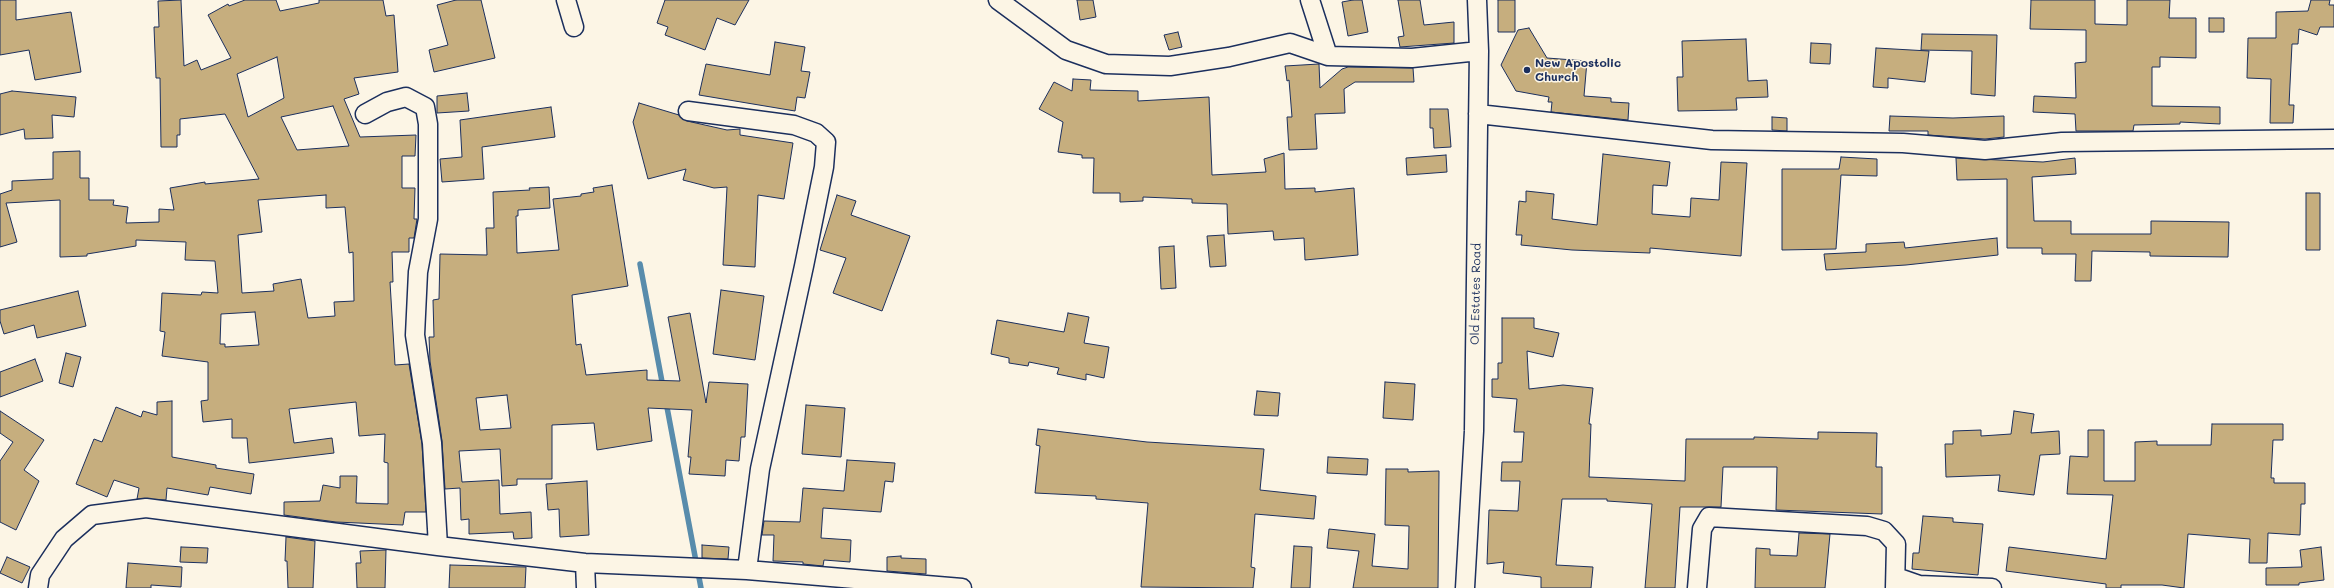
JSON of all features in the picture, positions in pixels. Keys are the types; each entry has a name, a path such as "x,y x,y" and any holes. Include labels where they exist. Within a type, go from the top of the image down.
{"street":[{"path":"566,0 574,27"},
{"path":"998,0 1066,50 1106,64 1170,66 1229,57 1290,43 1328,56 1412,58 1479,51"},
{"path":"1310,0 1328,56"},
{"name":"Old Estates Road","path":"1465,588 1474,431 1479,51 1477,0"},
{"path":"365,114 387,102 406,97 425,107 428,124 428,219 418,272 415,335 432,443 438,546"},
{"path":"688,111 794,125 816,133 826,142 824,167 808,250 760,469 747,570"},
{"path":"1478,114 1712,140 1903,143 1985,150 2062,142 2334,139"},
{"path":"38,588 40,575 64,539 92,515 146,508 438,546 586,563 747,570 962,588"},
{"path":"1697,588 1702,528 1709,517 1867,526 1884,531 1896,544 1896,583 1992,588"},
{"path":"586,563 586,588"}],"building":[{"path":"0,0 16,0 16,20 71,12 81,72 35,80 29,50 0,55"},
{"path":"181,0 184,66 197,60 201,70 231,58 208,15 228,4 229,6 245,0 276,0 280,11 319,3 319,0 383,0 386,16 394,15 398,72 354,78 359,94 344,99 360,137 416,135 415,156 402,156 402,188 415,188 414,219 417,219 414,238 409,238 409,252 392,252 393,282 390,282 395,365 409,364 422,444 426,512 405,512 403,525 336,522 284,515 284,502 320,501 323,485 340,488 340,476 357,476 356,503 388,504 388,463 384,462 385,434 359,436 356,402 289,409 294,443 332,438 334,453 249,463 247,438 232,438 232,419 203,422 201,401 208,400 208,362 162,356 165,332 160,331 162,293 201,295 202,292 218,293 215,261 185,260 186,242 136,240 136,246 87,254 87,256 60,257 60,200 6,203 17,242 0,247 0,194 12,190 12,181 53,179 53,152 80,151 80,178 89,178 89,200 114,200 113,205 128,207 126,223 159,222 159,209 174,210 170,188 205,182 205,184 259,179 225,114 180,119 180,135 177,135 177,147 161,147 160,78 156,78 154,27 159,27 158,1","holes":["277,57 284,98 248,117 237,74","333,106 349,146 297,150 281,117","326,195 326,208 345,207 349,253 353,252 354,301 334,302 335,316 308,318 301,279 273,284 274,291 242,293 238,235 262,232 258,200","255,312 259,345 225,347 225,344 220,344 221,314"]},
{"path":"456,0 481,0 495,58 434,72 429,50 448,45 437,5"},
{"path":"665,0 749,0 735,25 717,18 705,50 665,35 668,27 657,23"},
{"path":"1077,0 1093,0 1096,17 1080,20"},
{"path":"1362,0 1368,32 1348,36 1342,2"},
{"path":"1398,0 1420,0 1424,25 1454,22 1454,43 1400,47 1398,37 1404,36"},
{"path":"1498,0 1515,0 1515,32 1498,32"},
{"path":"2031,0 2095,0 2095,24 2127,25 2127,0 2170,0 2169,18 2196,18 2196,58 2160,57 2160,67 2152,67 2152,106 2220,107 2220,124 2180,122 2180,124 2134,125 2133,131 2076,131 2075,114 2033,112 2034,96 2076,98 2075,63 2086,62 2086,30 2030,29"},
{"path":"2311,0 2330,0 2329,5 2334,5 2334,27 2320,27 2317,35 2299,29 2298,44 2292,44 2289,105 2294,105 2293,123 2270,123 2271,79 2247,78 2248,38 2276,38 2276,12 2308,11"},
{"path":"2209,18 2224,18 2224,32 2209,32"},
{"path":"1529,28 1547,58 1587,61 1584,96 1611,98 1611,102 1629,103 1628,120 1551,112 1552,102 1548,102 1549,97 1516,91 1501,65 1518,30"},
{"path":"1178,32 1182,47 1169,50 1164,35"},
{"path":"1922,34 1997,35 1995,96 1971,94 1972,51 1921,50"},
{"path":"1746,39 1748,81 1767,80 1768,97 1736,98 1737,110 1678,111 1677,77 1683,77 1682,41"},
{"path":"775,42 805,47 801,71 810,72 805,98 797,97 795,111 699,95 706,64 770,75"},
{"path":"1811,43 1831,44 1830,64 1810,63"},
{"path":"1876,48 1929,51 1925,82 1888,78 1888,88 1873,87"},
{"path":"1319,64 1320,88 1342,69 1348,67 1413,68 1414,82 1355,82 1344,89 1345,113 1315,114 1317,149 1289,150 1287,117 1292,117 1289,80 1287,81 1285,66"},
{"path":"1073,79 1091,80 1090,90 1138,91 1138,101 1209,97 1212,175 1266,172 1264,159 1284,153 1285,189 1315,188 1315,192 1354,188 1358,255 1305,260 1304,238 1274,240 1273,231 1228,234 1227,204 1192,203 1192,199 1143,197 1143,201 1120,202 1120,193 1093,193 1094,158 1082,158 1082,155 1058,152 1063,122 1039,109 1054,82 1072,91"},
{"path":"12,91 76,97 74,117 52,115 53,138 25,139 24,129 0,135 0,94"},
{"path":"467,93 469,111 437,113 437,96"},
{"path":"639,103 679,115 687,121 727,130 740,129 740,135 793,143 784,199 758,195 755,267 723,265 727,187 714,188 683,180 686,169 648,179 633,122"},
{"path":"551,107 555,137 482,147 484,179 442,182 440,159 462,157 460,120"},
{"path":"1430,109 1448,109 1451,147 1434,148 1433,128 1430,128"},
{"path":"1890,116 1953,118 2004,116 2004,137 1985,139 1928,135 1928,131 1889,131"},
{"path":"1772,117 1787,118 1787,131 1772,130"},
{"path":"1603,154 1670,162 1667,186 1653,185 1652,214 1690,217 1691,198 1719,200 1721,162 1747,163 1741,256 1650,248 1650,253 1572,250 1521,245 1522,235 1516,235 1519,201 1526,202 1526,191 1554,194 1552,219 1597,225"},
{"path":"1446,155 1447,172 1407,175 1406,158"},
{"path":"1841,157 1877,159 1877,176 1841,175 1836,249 1782,250 1782,169 1839,169"},
{"path":"1956,158 2043,162 2075,158 2076,174 2032,177 2034,221 2071,221 2071,234 2151,234 2151,221 2229,222 2228,257 2150,256 2150,252 2092,251 2091,281 2075,281 2076,254 2042,254 2042,248 2007,248 2007,179 1957,180"},
{"path":"612,185 628,286 572,295 576,345 581,344 586,375 647,370 647,380 680,381 668,317 690,313 706,403 709,382 748,384 745,437 741,437 739,461 726,460 725,476 689,474 691,457 688,457 692,410 648,408 652,441 597,450 594,423 552,425 552,479 517,479 517,485 502,486 500,449 459,451 462,482 499,480 500,514 531,512 532,538 514,539 513,532 469,534 469,519 461,520 460,488 445,489 442,441 430,361 429,337 434,337 433,300 439,299 440,254 487,255 486,228 494,228 493,192 530,190 529,188 549,187 550,208 518,210 518,216 516,216 517,253 559,250 553,199 581,196 581,194 594,192 593,188","holes":["507,395 511,428 480,430 476,398"]},
{"path":"2306,193 2320,193 2320,250 2306,250"},
{"path":"837,195 856,201 851,215 910,236 882,311 833,293 846,258 820,250"},
{"path":"1224,235 1226,266 1210,267 1207,236"},
{"path":"1997,238 1998,255 1906,265 1826,270 1824,254 1866,252 1866,244 1904,242 1905,248"},
{"path":"1174,246 1176,288 1161,289 1159,247"},
{"path":"721,290 764,296 755,360 713,354"},
{"path":"78,291 86,326 37,338 34,325 4,334 0,321 0,310"},
{"path":"1068,313 1089,317 1084,343 1109,347 1104,378 1086,374 1086,380 1057,374 1059,368 1029,362 1028,366 1009,363 1009,358 991,354 997,320 1064,332"},
{"path":"1502,318 1534,318 1534,328 1559,333 1553,357 1527,351 1529,389 1563,385 1593,388 1589,424 1591,424 1589,477 1685,481 1686,439 1754,439 1754,437 1818,439 1818,432 1877,433 1876,467 1882,467 1882,514 1776,510 1777,467 1723,467 1721,507 1680,507 1675,588 1645,588 1652,504 1607,501 1607,499 1562,499 1556,565 1593,567 1591,588 1541,588 1541,577 1503,573 1504,562 1487,564 1489,510 1518,511 1520,481 1501,481 1502,462 1522,462 1524,432 1514,432 1517,399 1492,397 1492,379 1498,379 1498,363 1502,363"},
{"path":"66,353 81,357 73,387 59,383"},
{"path":"35,359 43,381 0,397 0,372"},
{"path":"1385,382 1415,384 1413,420 1383,418"},
{"path":"1257,391 1280,393 1278,416 1254,415"},
{"path":"172,401 172,457 216,465 216,468 254,474 251,494 210,487 208,495 167,488 166,500 137,499 139,488 114,480 107,497 76,484 94,439 102,442 116,407 141,417 143,411 157,415 157,402"},
{"path":"806,405 845,408 841,457 802,454"},
{"path":"0,411 44,440 24,470 39,481 16,530 0,522 0,461 13,442 0,433"},
{"path":"2014,411 2034,414 2031,433 2059,431 2060,454 2040,455 2034,495 1998,491 2000,475 1946,477 1945,444 1953,444 1953,431 1981,430 1981,436 2011,434"},
{"path":"2212,424 2283,424 2283,440 2273,440 2271,478 2274,478 2274,483 2305,483 2305,504 2301,504 2300,535 2268,533 2267,563 2249,563 2250,539 2188,534 2184,588 2162,585 2121,585 2121,588 2106,588 2106,584 2006,571 2009,547 2106,559 2113,495 2067,494 2070,456 2088,457 2088,430 2104,430 2104,481 2135,481 2135,442 2157,441 2157,445 2211,445"},
{"path":"1038,429 1147,442 1264,449 1260,490 1316,496 1314,519 1255,514 1251,567 1255,568 1253,588 1141,587 1148,503 1096,499 1096,496 1035,493 1040,446 1036,445"},
{"path":"1328,457 1368,459 1367,475 1327,473"},
{"path":"847,460 895,463 893,482 885,481 881,512 823,508 821,538 851,540 850,562 824,560 823,566 803,564 803,562 773,561 774,535 762,535 764,521 800,522 803,488 844,491"},
{"path":"1386,469 1408,469 1408,472 1439,471 1438,588 1353,588 1359,551 1327,548 1329,529 1375,534 1372,566 1408,569 1409,526 1385,525"},
{"path":"587,481 589,535 560,537 559,509 548,510 546,484"},
{"path":"1923,516 1953,518 1953,522 1983,524 1978,575 1912,569 1913,553 1919,553"},
{"path":"1799,533 1830,534 1825,588 1755,588 1756,548 1770,549 1770,555 1797,556"},
{"path":"286,537 315,541 313,588 288,588 287,561 285,561"},
{"path":"702,545 729,547 728,559 702,558"},
{"path":"1294,546 1312,547 1310,588 1291,588"},
{"path":"181,547 208,548 207,563 180,562"},
{"path":"2321,547 2324,580 2299,583 2299,585 2266,585 2266,568 2302,567 2300,550"},
{"path":"386,550 385,588 357,588 356,563 361,563 360,551"},
{"path":"901,556 901,558 926,559 926,574 887,571 887,557"},
{"path":"7,557 30,567 22,583 0,573"},
{"path":"128,563 182,567 181,587 151,585 151,588 126,588"},
{"path":"450,565 526,567 525,588 449,588"}],"waterway":[{"path":"640,264 663,387"},
{"path":"666,402 701,588"}],"place":[{"name":"New Apostolic Church","path":"1527,70"}]}
